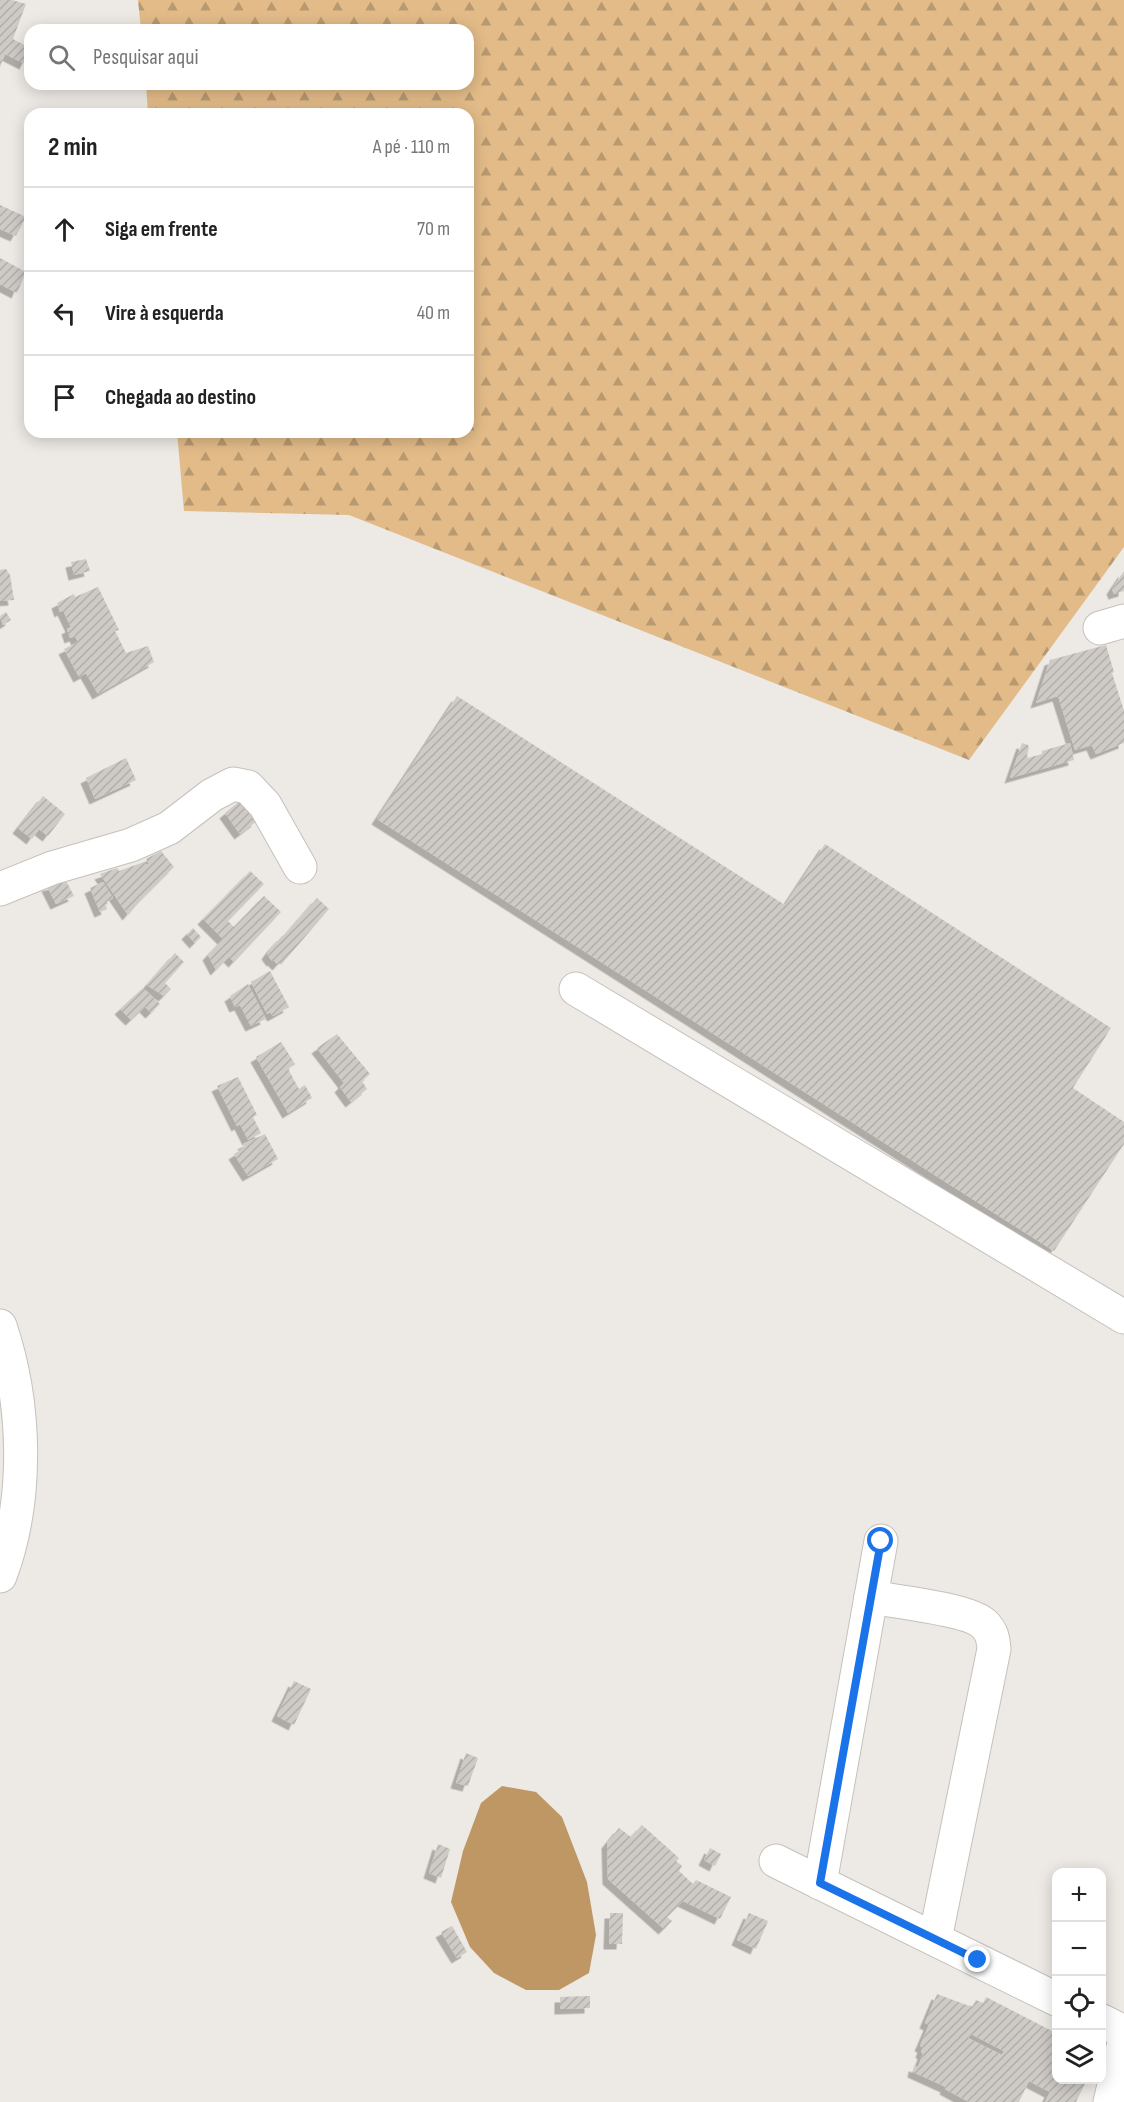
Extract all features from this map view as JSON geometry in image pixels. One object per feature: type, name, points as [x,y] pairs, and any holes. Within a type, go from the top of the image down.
[{"type":"street","points":[[0,889],[52,868],[131,845],[169,828],[212,795],[233,784],[248,787],[265,804],[300,867]]},
{"type":"street","points":[[576,989],[1124,1317]]},
{"type":"street","points":[[0,1326],[10,1354],[16,1385],[20,1480],[15,1523],[8,1555],[0,1576]]},
{"type":"street","points":[[820,1883],[881,1541]]},
{"type":"street","points":[[872,1597],[968,1615],[983,1622],[993,1634],[994,1649],[935,1939]]},
{"type":"street","points":[[776,1861],[1052,1997]]},
{"type":"street","points":[[1106,2023],[1124,2032]]},
{"type":"street","points":[[1110,2102],[1124,2043]]},
{"type":"green space","points":[[138,0],[1124,0],[1124,547],[969,760],[349,515],[184,511],[178,438],[474,438],[474,108],[148,108],[146,90],[474,90],[474,24],[140,24]]},
{"type":"shaded area","points":[[502,1786],[536,1792],[562,1817],[587,1882],[596,1935],[589,1973],[559,1990],[526,1990],[494,1973],[470,1947],[451,1902],[463,1851],[481,1803]]},
{"type":"building","points":[[0,0],[12,0],[26,4],[13,39],[24,45],[24,64],[5,54],[0,67]]},
{"type":"building","points":[[0,205],[24,216],[16,236],[0,229]]},
{"type":"building","points":[[0,258],[24,271],[17,293],[0,284]]},
{"type":"building","points":[[86,559],[90,571],[74,575],[71,562]]},
{"type":"building","points":[[6,569],[10,575],[14,600],[0,601],[0,570]]},
{"type":"building","points":[[1124,571],[1124,591],[1114,594],[1112,589]]},
{"type":"building","points":[[98,587],[119,630],[115,631],[126,653],[148,646],[154,662],[98,694],[86,673],[79,677],[64,649],[78,642],[75,636],[70,638],[67,629],[71,627],[63,610],[60,612],[57,603],[74,594],[75,597]]},
{"type":"building","points":[[6,612],[11,620],[3,625],[0,616]]},
{"type":"building","points":[[1106,645],[1124,711],[1124,743],[1096,754],[1092,745],[1075,750],[1058,696],[1036,703],[1050,660]]},
{"type":"building","points":[[457,696],[785,905],[825,844],[1111,1028],[1073,1088],[1124,1122],[1124,1144],[1054,1251],[377,819]]},
{"type":"building","points":[[1022,743],[1028,745],[1028,758],[1042,754],[1042,751],[1070,743],[1074,760],[1010,778]]},
{"type":"building","points":[[126,758],[136,780],[95,799],[86,778]]},
{"type":"building","points":[[43,796],[65,814],[48,836],[39,829],[32,839],[18,828]]},
{"type":"building","points":[[241,800],[257,821],[240,834],[225,813]]},
{"type":"building","points":[[161,851],[174,867],[128,915],[100,874],[117,868],[119,871],[144,862],[147,865],[149,864],[146,859]]},
{"type":"building","points":[[250,871],[264,884],[228,921],[234,927],[264,896],[281,912],[234,962],[229,957],[216,970],[208,955],[223,939],[203,919]]},
{"type":"building","points":[[66,881],[74,896],[56,904],[47,886]]},
{"type":"building","points":[[103,882],[113,898],[105,903],[107,909],[100,912],[90,888]]},
{"type":"building","points":[[317,898],[329,909],[286,959],[285,957],[278,965],[267,954]]},
{"type":"building","points":[[193,928],[201,937],[195,943],[187,934]]},
{"type":"building","points":[[175,953],[184,962],[165,983],[171,989],[164,996],[147,985]]},
{"type":"building","points":[[270,971],[289,1007],[273,1016],[270,1012],[267,1014],[251,982]]},
{"type":"building","points":[[248,984],[266,1019],[251,1026],[240,1005],[235,1007],[230,996]]},
{"type":"building","points":[[143,988],[160,1004],[151,1013],[145,1007],[131,1020],[120,1009]]},
{"type":"building","points":[[337,1034],[370,1074],[362,1081],[367,1089],[351,1102],[340,1087],[344,1083],[317,1048]]},
{"type":"building","points":[[281,1042],[295,1064],[288,1069],[299,1089],[305,1085],[312,1098],[288,1113],[256,1057]]},
{"type":"building","points":[[238,1077],[257,1115],[253,1117],[261,1133],[248,1140],[240,1124],[237,1126],[217,1086]]},
{"type":"building","points":[[265,1134],[278,1159],[248,1176],[234,1154],[245,1147],[243,1144]]},
{"type":"building","points":[[294,1681],[311,1689],[294,1725],[277,1716]]},
{"type":"building","points":[[466,1753],[478,1758],[468,1786],[456,1783]]},
{"type":"building","points":[[642,1825],[679,1858],[676,1861],[682,1866],[679,1871],[693,1884],[696,1880],[731,1897],[720,1919],[683,1901],[667,1917],[672,1921],[664,1929],[608,1879],[607,1843],[619,1828],[631,1837]]},
{"type":"building","points":[[438,1844],[450,1849],[441,1878],[429,1873]]},
{"type":"building","points":[[710,1848],[721,1854],[715,1866],[704,1860]]},
{"type":"building","points":[[610,1913],[623,1913],[622,1944],[609,1944]]},
{"type":"building","points":[[749,1913],[768,1921],[756,1949],[737,1940]]},
{"type":"building","points":[[452,1926],[467,1952],[457,1958],[441,1932]]},
{"type":"building","points":[[937,1994],[972,2007],[976,2000],[983,2003],[986,1997],[1052,2031],[1052,2084],[1085,2084],[1076,2102],[1045,2102],[1050,2092],[1029,2081],[1019,2102],[969,2102],[945,2089],[946,2087],[913,2072],[914,2066],[918,2067],[923,2054],[921,2052],[923,2047],[920,2046],[929,2025],[925,2023]],"holes":[[[971,2034],[1004,2051],[1002,2055],[968,2038]]]},
{"type":"building","points":[[590,1996],[590,2008],[560,2009],[560,1997]]},
{"type":"route","points":[[881,1541],[820,1883],[978,1960]]}]
